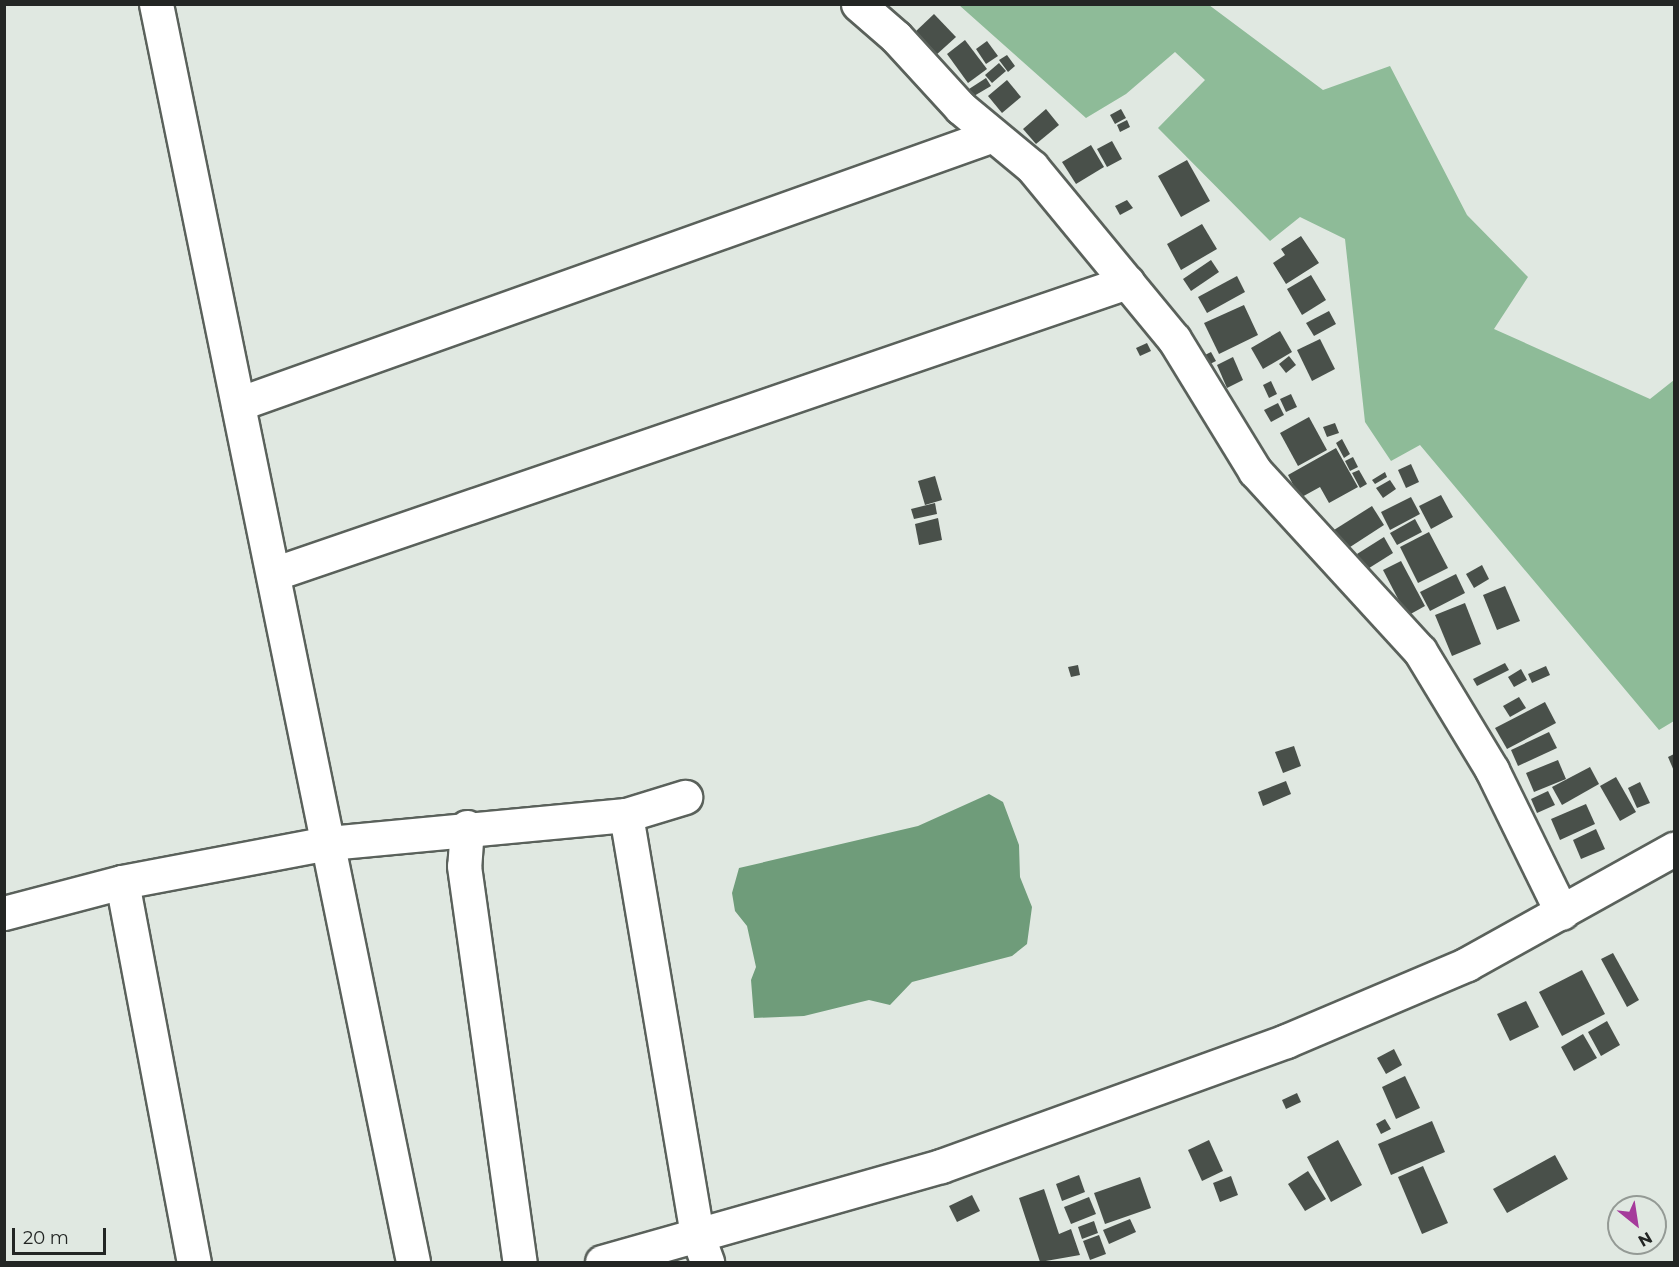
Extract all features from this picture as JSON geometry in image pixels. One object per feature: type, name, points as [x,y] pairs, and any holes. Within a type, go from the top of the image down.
[{"type":"street","points":[[156,4],[413,1263]]},
{"type":"street","points":[[858,4],[993,135],[1032,167],[1174,339],[1255,471],[1420,651],[1492,770],[1562,913]]},
{"type":"street","points":[[238,404],[993,135]]},
{"type":"street","points":[[273,574],[1127,282]]},
{"type":"street","points":[[4,914],[122,882],[329,843],[467,827],[626,815],[685,797]]},
{"type":"street","points":[[626,815],[702,1248]]},
{"type":"street","points":[[467,827],[464,866],[520,1263]]},
{"type":"street","points":[[602,1263],[702,1248],[941,1166],[1286,1041],[1467,964],[1674,849]]},
{"type":"street","points":[[122,882],[194,1263]]},
{"type":"shaded area","points":[[959,5],[1209,5],[1323,90],[1390,66],[1467,215],[1528,277],[1494,329],[1650,399],[1674,380],[1674,721],[1659,730],[1420,445],[1391,461],[1365,422],[1345,239],[1300,217],[1270,241],[1158,128],[1205,80],[1175,52],[1126,94],[1086,118]]},
{"type":"shaded area","points":[[989,794],[1003,802],[1019,845],[1020,877],[1032,907],[1027,944],[1012,956],[912,982],[890,1005],[869,1000],[804,1016],[754,1018],[751,980],[756,967],[747,926],[735,911],[732,893],[739,868],[918,826]]},
{"type":"building","points":[[934,14],[956,37],[935,56],[914,33]]},
{"type":"building","points":[[965,40],[987,69],[968,83],[947,54]]},
{"type":"building","points":[[987,41],[998,56],[986,64],[976,49]]},
{"type":"building","points":[[1007,55],[1015,66],[1008,72],[999,60]]},
{"type":"building","points":[[999,63],[1006,71],[992,83],[985,75]]},
{"type":"building","points":[[986,78],[991,86],[974,96],[969,89]]},
{"type":"building","points":[[1007,80],[1021,97],[1002,113],[988,96]]},
{"type":"building","points":[[1046,109],[1059,125],[1036,144],[1023,129]]},
{"type":"building","points":[[1121,109],[1126,118],[1115,124],[1110,115]]},
{"type":"building","points":[[1127,120],[1130,127],[1120,132],[1117,125]]},
{"type":"building","points":[[1112,141],[1122,159],[1107,167],[1097,149]]},
{"type":"building","points":[[1091,145],[1104,167],[1076,184],[1062,162]]},
{"type":"building","points":[[1187,160],[1210,201],[1181,217],[1158,176]]},
{"type":"building","points":[[1127,200],[1133,208],[1120,215],[1115,206]]},
{"type":"building","points":[[1202,224],[1217,249],[1181,270],[1167,244]]},
{"type":"building","points":[[1301,236],[1319,263],[1286,284],[1273,263],[1285,255],[1281,249]]},
{"type":"building","points":[[1211,260],[1219,272],[1191,291],[1183,279]]},
{"type":"building","points":[[1311,275],[1326,300],[1302,315],[1287,289]]},
{"type":"building","points":[[1237,276],[1245,292],[1207,313],[1198,297]]},
{"type":"building","points":[[1244,305],[1258,335],[1219,354],[1204,323]]},
{"type":"building","points":[[1329,311],[1336,324],[1314,336],[1306,323]]},
{"type":"building","points":[[1280,331],[1292,352],[1263,369],[1251,348]]},
{"type":"building","points":[[1320,339],[1335,369],[1312,381],[1297,350]]},
{"type":"building","points":[[1147,343],[1151,351],[1140,356],[1136,348]]},
{"type":"building","points":[[1211,352],[1216,361],[1204,367],[1199,358]]},
{"type":"building","points":[[1289,356],[1296,365],[1286,373],[1279,364]]},
{"type":"building","points":[[1233,357],[1243,380],[1227,388],[1217,365]]},
{"type":"building","points":[[1271,381],[1277,394],[1269,398],[1263,385]]},
{"type":"building","points":[[1291,394],[1297,407],[1286,412],[1280,399]]},
{"type":"building","points":[[1278,403],[1284,415],[1271,422],[1264,410]]},
{"type":"building","points":[[1309,417],[1327,450],[1298,466],[1280,433]]},
{"type":"building","points":[[1335,423],[1339,433],[1327,437],[1323,427]]},
{"type":"building","points":[[1342,439],[1350,454],[1344,458],[1336,443]]},
{"type":"building","points":[[1336,448],[1358,487],[1329,503],[1320,487],[1300,498],[1288,475]]},
{"type":"building","points":[[1353,457],[1358,467],[1350,471],[1345,461]]},
{"type":"building","points":[[1411,464],[1419,482],[1406,488],[1398,470]]},
{"type":"building","points":[[1359,470],[1367,484],[1360,488],[1352,473]]},
{"type":"building","points":[[1385,472],[1387,477],[1375,484],[1372,480]]},
{"type":"building","points":[[935,476],[942,500],[925,505],[918,481]]},
{"type":"building","points":[[1390,480],[1396,489],[1383,498],[1376,488]]},
{"type":"building","points":[[1441,495],[1453,517],[1431,529],[1419,506]]},
{"type":"building","points":[[1411,497],[1420,514],[1390,530],[1381,512]]},
{"type":"building","points":[[935,503],[937,514],[914,519],[911,509]]},
{"type":"building","points":[[1372,506],[1384,525],[1347,549],[1334,530]]},
{"type":"building","points":[[938,518],[942,540],[919,545],[915,524]]},
{"type":"building","points":[[1415,519],[1422,532],[1397,545],[1390,533]]},
{"type":"building","points":[[1429,532],[1448,568],[1418,583],[1400,547]]},
{"type":"building","points":[[1384,537],[1393,553],[1366,570],[1357,554]]},
{"type":"building","points":[[1401,561],[1425,606],[1407,616],[1383,570]]},
{"type":"building","points":[[1482,565],[1489,579],[1474,588],[1466,574]]},
{"type":"building","points":[[1456,574],[1465,593],[1430,611],[1420,592]]},
{"type":"building","points":[[1505,586],[1520,621],[1497,630],[1483,595]]},
{"type":"building","points":[[1465,603],[1481,644],[1452,656],[1435,615]]},
{"type":"building","points":[[1505,663],[1509,670],[1477,686],[1473,679]]},
{"type":"building","points":[[1078,665],[1080,675],[1071,677],[1068,667]]},
{"type":"building","points":[[1546,666],[1550,675],[1532,683],[1528,674]]},
{"type":"building","points":[[1521,669],[1527,680],[1514,687],[1508,677]]},
{"type":"building","points":[[1519,697],[1526,708],[1510,717],[1503,706]]},
{"type":"building","points":[[1545,702],[1556,723],[1507,749],[1495,728]]},
{"type":"building","points":[[1549,732],[1557,748],[1518,766],[1511,750]]},
{"type":"building","points":[[1294,746],[1301,766],[1283,773],[1275,752]]},
{"type":"building","points":[[1674,754],[1674,771],[1668,757]]},
{"type":"building","points":[[1558,760],[1566,779],[1534,792],[1526,773]]},
{"type":"building","points":[[1590,767],[1599,784],[1562,805],[1552,787]]},
{"type":"building","points":[[1616,777],[1636,812],[1620,821],[1600,786]]},
{"type":"building","points":[[1286,781],[1291,794],[1263,806],[1258,792]]},
{"type":"building","points":[[1640,782],[1650,803],[1637,808],[1628,788]]},
{"type":"building","points":[[1548,791],[1555,805],[1537,813],[1531,799]]},
{"type":"building","points":[[1586,804],[1595,824],[1560,840],[1551,819]]},
{"type":"building","points":[[1596,829],[1605,849],[1581,859],[1573,840]]},
{"type":"building","points":[[1613,953],[1639,1000],[1627,1007],[1601,959]]},
{"type":"building","points":[[1582,970],[1605,1014],[1562,1036],[1539,992]]},
{"type":"building","points":[[1526,1001],[1539,1027],[1510,1041],[1497,1014]]},
{"type":"building","points":[[1607,1021],[1620,1045],[1601,1056],[1588,1032]]},
{"type":"building","points":[[1583,1034],[1597,1058],[1574,1071],[1561,1047]]},
{"type":"building","points":[[1394,1049],[1402,1065],[1386,1074],[1377,1058]]},
{"type":"building","points":[[1405,1076],[1420,1108],[1396,1119],[1382,1087]]},
{"type":"building","points":[[1297,1093],[1301,1102],[1286,1109],[1282,1100]]},
{"type":"building","points":[[1385,1119],[1391,1129],[1381,1134],[1376,1124]]},
{"type":"building","points":[[1432,1121],[1445,1152],[1391,1175],[1378,1144]]},
{"type":"building","points":[[1209,1140],[1223,1171],[1202,1181],[1188,1150]]},
{"type":"building","points":[[1338,1140],[1362,1185],[1331,1202],[1307,1157]]},
{"type":"building","points":[[1555,1155],[1568,1179],[1507,1213],[1493,1189]]},
{"type":"building","points":[[1423,1166],[1448,1223],[1422,1234],[1398,1177]]},
{"type":"building","points":[[1308,1171],[1326,1199],[1305,1211],[1288,1184]]},
{"type":"building","points":[[1079,1175],[1085,1192],[1062,1201],[1056,1184]]},
{"type":"building","points":[[1231,1176],[1238,1195],[1220,1202],[1213,1183]]},
{"type":"building","points":[[1140,1177],[1151,1208],[1105,1224],[1094,1193]]},
{"type":"building","points":[[1044,1189],[1059,1234],[1071,1229],[1080,1255],[1040,1262],[1019,1198]]},
{"type":"building","points":[[972,1195],[980,1211],[957,1222],[949,1206]]},
{"type":"building","points":[[1089,1197],[1096,1214],[1071,1224],[1064,1207]]},
{"type":"building","points":[[1130,1219],[1136,1232],[1109,1244],[1103,1230]]},
{"type":"building","points":[[1094,1221],[1098,1233],[1082,1239],[1078,1227]]},
{"type":"building","points":[[1099,1235],[1106,1254],[1090,1260],[1083,1241]]}]
